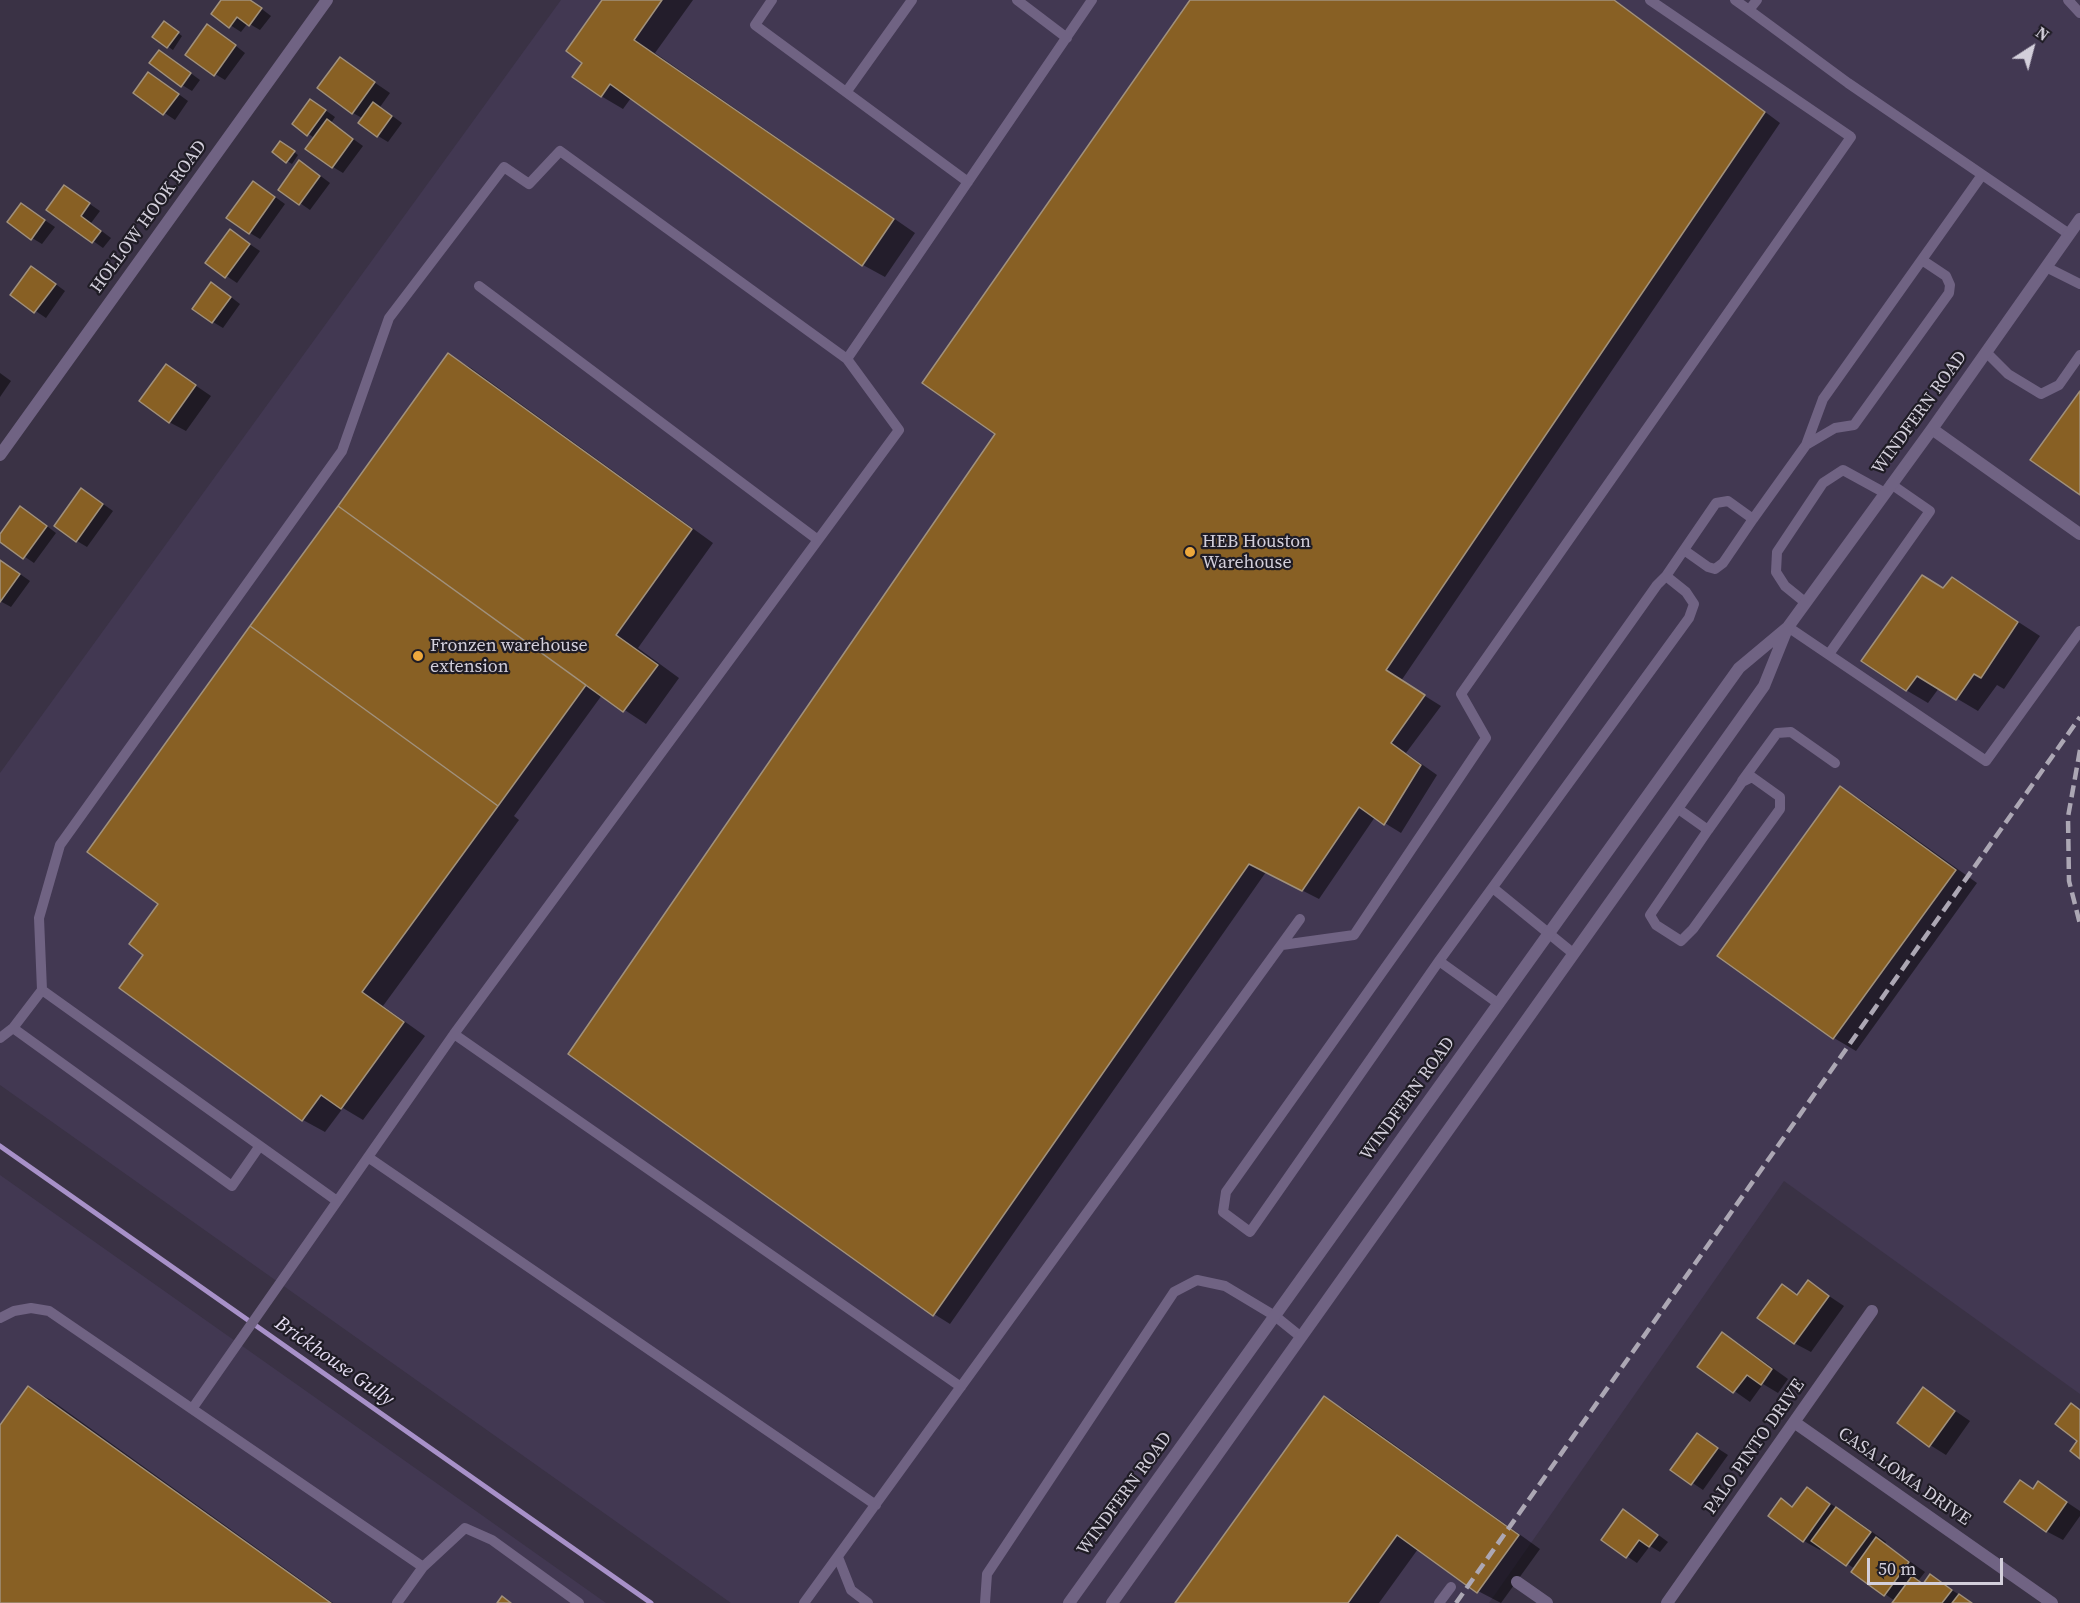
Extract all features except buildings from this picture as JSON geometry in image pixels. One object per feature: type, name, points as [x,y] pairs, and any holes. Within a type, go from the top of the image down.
[{"type":"street","name":"HOLLOW HOOK ROAD","points":[[0,455],[327,0]]},
{"type":"street","name":"WINDFERN ROAD","points":[[1069,1603],[1739,668],[1788,627],[1932,429],[2080,219]]},
{"type":"street","points":[[1932,429],[2080,534]]},
{"type":"street","name":"WINDFERN ROAD","points":[[1112,1603],[1764,686],[1788,627]]},
{"type":"street","name":"PALO PINTO DRIVE","points":[[1667,1603],[1872,1311]]},
{"type":"street","name":"CASA LOMA DRIVE","points":[[1794,1422],[2052,1603]]},
{"type":"street","points":[[1517,1582],[1547,1603]]},
{"type":"lane","points":[[772,0],[755,25],[968,182]]},
{"type":"lane","points":[[847,91],[912,0]]},
{"type":"lane","points":[[1017,0],[1067,38]]},
{"type":"lane","points":[[848,359],[1092,0]]},
{"type":"lane","points":[[1282,945],[1354,935],[1486,738],[1461,694],[1851,137],[1650,0]]},
{"type":"lane","points":[[1735,0],[1848,83],[2069,234]]},
{"type":"lane","points":[[1749,10],[1757,0]]},
{"type":"lane","points":[[2068,0],[2080,13]]},
{"type":"lane","points":[[0,1038],[13,1028],[42,990],[39,918],[60,845],[342,451],[390,318],[504,167],[529,184],[560,151],[848,359],[899,430],[454,1034],[192,1409]]},
{"type":"lane","points":[[1684,550],[1708,567],[1715,569],[1723,563],[1806,445],[1824,399],[1982,175]]},
{"type":"lane","points":[[1806,445],[1835,428],[1854,425],[1949,293],[1950,285],[1946,276],[1922,260]]},
{"type":"lane","points":[[2046,267],[2080,284]]},
{"type":"lane","points":[[478,286],[818,540]]},
{"type":"lane","points":[[1986,352],[2008,374],[2041,394],[2059,384],[2080,355]]},
{"type":"lane","points":[[1806,603],[1785,586],[1776,572],[1777,552],[1822,483],[1843,470],[1888,489],[1930,512],[1828,654]]},
{"type":"lane","points":[[1666,576],[1686,592],[1694,604],[1689,618],[1438,961],[1250,1232],[1223,1212],[1226,1192],[1716,503],[1728,501],[1753,519]]},
{"type":"lane","points":[[1788,627],[1986,761],[2080,631]]},
{"type":"lane","points":[[1742,782],[1752,777],[1780,797],[1780,809],[1693,929],[1681,940],[1656,925],[1650,915],[1708,830],[1742,782],[1777,733],[1791,732],[1835,763]]},
{"type":"lane","points":[[1677,808],[1708,830]]},
{"type":"lane","points":[[1493,888],[1574,954]]},
{"type":"lane","points":[[804,1603],[1300,920]]},
{"type":"lane","points":[[1438,961],[1499,1004]]},
{"type":"lane","points":[[42,990],[337,1202]]},
{"type":"lane","points":[[13,1028],[232,1186],[259,1147]]},
{"type":"lane","points":[[454,1034],[961,1387]]},
{"type":"lane","points":[[368,1157],[876,1505]]},
{"type":"lane","points":[[985,1603],[987,1574],[1174,1292],[1197,1280],[1225,1286],[1275,1316],[1301,1337]]},
{"type":"lane","points":[[0,1318],[14,1311],[31,1308],[49,1311],[423,1567]]},
{"type":"lane","points":[[398,1603],[423,1567],[465,1528],[492,1540],[579,1603]]},
{"type":"lane","points":[[838,1557],[851,1590],[868,1603]]},
{"type":"lane","points":[[1439,1603],[1451,1587]]},
{"type":"shaded area","points":[[561,0],[2080,0],[2080,1394],[1784,1181],[1489,1603],[731,1603],[0,1085],[0,773]]},
{"type":"shaded area","points":[[0,1175],[476,1511],[606,1603],[0,1603]]},
{"type":"waterway","name":"Brickhouse Gully","points":[[0,1146],[651,1603]]},
{"type":"railway","points":[[1456,1603],[2080,717]]},
{"type":"railway","points":[[2080,750],[2068,817],[2069,881],[2080,924]]},
{"type":"place","name":"HEB Houston Warehouse","points":[[1190,552]]},
{"type":"place","name":"Fronzen warehouse extension","points":[[418,656]]}]
